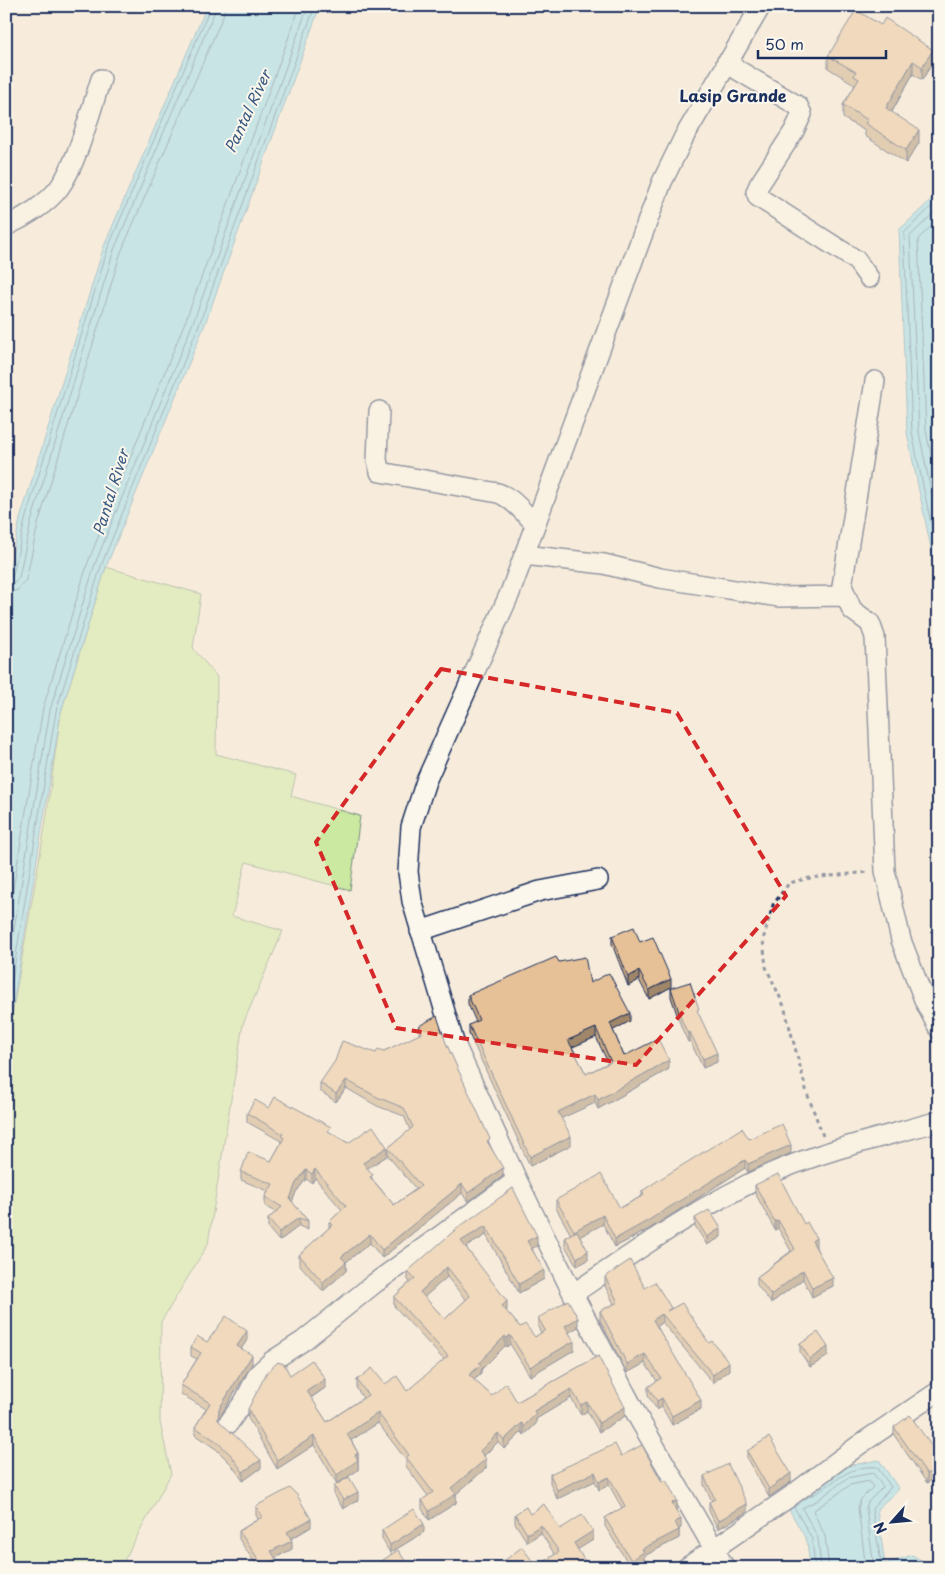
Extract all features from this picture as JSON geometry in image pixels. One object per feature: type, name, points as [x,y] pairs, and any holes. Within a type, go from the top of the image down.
[{"type":"street","points":[[725,1568],[639,1419],[573,1294],[517,1180],[454,1042],[412,901],[408,872],[408,842],[426,781],[510,593],[662,182],[684,137],[761,6]]},
{"type":"street","points":[[726,63],[798,106],[802,114],[794,131],[759,185],[756,192],[758,197],[856,260],[869,278]]},
{"type":"street","points":[[6,226],[39,206],[59,189],[69,170],[101,79]]},
{"type":"street","points":[[876,381],[842,586],[852,610],[870,623],[875,637],[885,871],[901,940],[925,1002],[939,1029]]},
{"type":"street","points":[[379,411],[377,460],[380,472],[498,493],[508,497],[519,510],[536,523]]},
{"type":"street","points":[[524,555],[604,564],[660,578],[779,597],[846,596]]},
{"type":"street","points":[[420,931],[540,891],[598,880]]},
{"type":"street","points":[[573,1294],[648,1243],[715,1202],[771,1174],[829,1154],[939,1121]]},
{"type":"street","points":[[228,1424],[245,1400],[258,1374],[272,1361],[303,1341],[376,1283],[517,1180]]},
{"type":"street","points":[[686,1568],[939,1391]]},
{"type":"path","points":[[829,1154],[808,1092],[784,1006],[766,967],[763,940],[773,904],[789,883],[810,878],[885,871]]},
{"type":"highlighted area","points":[[441,669],[677,713],[786,896],[636,1065],[396,1028],[316,842]]},
{"type":"green space","points":[[106,567],[201,594],[193,648],[217,677],[216,754],[296,775],[291,796],[360,816],[350,890],[246,862],[232,916],[283,931],[243,1024],[208,1244],[161,1322],[160,1422],[171,1474],[120,1568],[6,1568],[6,1049],[45,826],[61,712]]},
{"type":"water","name":"Pantal River","points":[[207,6],[320,6],[205,324],[106,567],[61,712],[6,1048],[6,585],[20,519],[104,246]]},
{"type":"water","points":[[939,185],[939,587],[907,433],[899,230],[930,201]]},
{"type":"water","points":[[879,1460],[899,1489],[877,1509],[885,1564],[912,1555],[936,1568],[810,1568],[807,1541],[787,1506],[842,1467]]},
{"type":"building","points":[[856,10],[881,25],[885,18],[933,50],[922,67],[913,61],[886,108],[919,130],[906,150],[865,123],[868,120],[843,105],[859,79],[854,76],[856,72],[828,56]]},
{"type":"building","points":[[634,927],[640,942],[653,937],[671,979],[649,990],[639,971],[628,977],[612,936]]},
{"type":"building","points":[[556,957],[559,962],[585,957],[590,983],[609,973],[630,1013],[610,1023],[624,1056],[658,1039],[669,1060],[598,1100],[595,1094],[558,1112],[571,1136],[530,1157],[469,1025],[479,1020],[468,995]],"holes":[[[596,1028],[611,1062],[586,1074],[568,1040]]]},
{"type":"building","points":[[690,982],[699,1009],[697,1010],[717,1053],[703,1059],[690,1032],[688,1034],[682,1021],[671,988]]},
{"type":"building","points":[[437,1016],[446,1043],[490,1139],[487,1141],[503,1168],[468,1193],[462,1184],[382,1250],[370,1234],[341,1257],[346,1262],[323,1282],[299,1255],[332,1225],[329,1222],[346,1206],[315,1169],[312,1174],[306,1170],[296,1183],[290,1199],[308,1221],[299,1218],[279,1232],[268,1219],[282,1207],[265,1197],[273,1184],[241,1172],[248,1152],[271,1161],[284,1138],[281,1136],[283,1134],[247,1113],[255,1100],[269,1108],[275,1097],[331,1127],[328,1131],[348,1143],[373,1126],[387,1147],[363,1163],[373,1175],[370,1177],[394,1205],[421,1186],[388,1148],[413,1127],[404,1108],[377,1097],[346,1080],[336,1094],[320,1083],[335,1061],[342,1041],[376,1053],[378,1049],[384,1051],[422,1033],[419,1026]]},
{"type":"building","points":[[782,1124],[791,1145],[748,1164],[745,1160],[615,1239],[603,1215],[574,1231],[556,1200],[601,1174],[620,1208],[644,1195],[642,1191],[657,1181],[742,1128],[749,1139]]},
{"type":"building","points":[[778,1174],[804,1224],[807,1222],[816,1238],[812,1241],[833,1278],[812,1288],[803,1270],[771,1295],[757,1277],[795,1249],[778,1220],[775,1222],[755,1185]]},
{"type":"building","points":[[513,1188],[537,1236],[527,1241],[544,1270],[519,1284],[486,1226],[461,1241],[507,1301],[502,1306],[520,1327],[525,1324],[535,1337],[545,1330],[538,1318],[568,1300],[578,1318],[565,1326],[574,1341],[530,1367],[510,1335],[507,1338],[505,1336],[479,1363],[481,1365],[469,1375],[492,1396],[506,1383],[517,1402],[598,1356],[625,1407],[599,1423],[587,1402],[581,1405],[571,1389],[534,1411],[536,1414],[524,1426],[522,1423],[504,1440],[498,1433],[480,1451],[486,1459],[451,1488],[456,1494],[429,1511],[422,1500],[433,1492],[406,1457],[409,1455],[378,1413],[347,1434],[358,1453],[355,1455],[358,1460],[337,1475],[314,1436],[277,1460],[248,1409],[267,1372],[278,1362],[284,1364],[290,1375],[312,1360],[325,1379],[307,1391],[327,1422],[368,1395],[357,1380],[372,1368],[385,1384],[397,1376],[407,1391],[448,1356],[394,1297],[415,1278],[408,1271],[455,1230]],"holes":[[[447,1267],[470,1296],[445,1319],[420,1292]]]},
{"type":"building","points":[[709,1210],[721,1228],[707,1237],[695,1218]]},
{"type":"building","points":[[577,1231],[588,1251],[577,1258],[565,1237]]},
{"type":"building","points":[[630,1260],[645,1288],[655,1282],[671,1308],[667,1311],[682,1303],[709,1343],[712,1341],[729,1362],[713,1375],[662,1314],[653,1320],[701,1400],[672,1416],[662,1398],[657,1401],[648,1387],[661,1378],[645,1354],[627,1364],[600,1311],[618,1302],[605,1277]]},
{"type":"building","points":[[226,1316],[247,1331],[237,1346],[252,1355],[219,1409],[218,1420],[261,1460],[243,1472],[231,1455],[216,1441],[195,1427],[210,1403],[181,1385],[201,1353],[191,1347],[197,1336],[207,1342]]},
{"type":"building","points":[[818,1332],[828,1347],[810,1359],[800,1344]]},
{"type":"building","points":[[910,1415],[939,1457],[939,1467],[927,1474],[894,1427]]},
{"type":"building","points":[[769,1437],[791,1473],[769,1489],[747,1451]]},
{"type":"building","points":[[615,1444],[621,1456],[642,1445],[662,1482],[666,1480],[677,1501],[672,1503],[681,1519],[675,1522],[679,1530],[642,1549],[644,1552],[631,1560],[605,1518],[625,1506],[609,1477],[599,1482],[595,1472],[557,1490],[550,1474]]},
{"type":"building","points":[[728,1464],[747,1504],[718,1521],[709,1502],[715,1499],[704,1476]]},
{"type":"building","points":[[349,1477],[358,1492],[343,1500],[334,1486]]},
{"type":"building","points":[[290,1488],[297,1495],[311,1519],[287,1532],[292,1541],[271,1551],[276,1559],[263,1566],[239,1531],[262,1517],[256,1506]]},
{"type":"building","points":[[544,1504],[560,1529],[582,1515],[593,1531],[574,1543],[589,1568],[495,1568],[522,1547],[536,1566],[559,1552],[541,1525],[527,1534],[515,1514],[526,1507],[530,1514]]},
{"type":"building","points":[[414,1509],[424,1524],[390,1545],[382,1530]]},
{"type":"building","points":[[398,1550],[410,1568],[379,1568],[377,1564]]},
{"type":"district","name":"Lasip Grande","points":[[733,95]]}]
